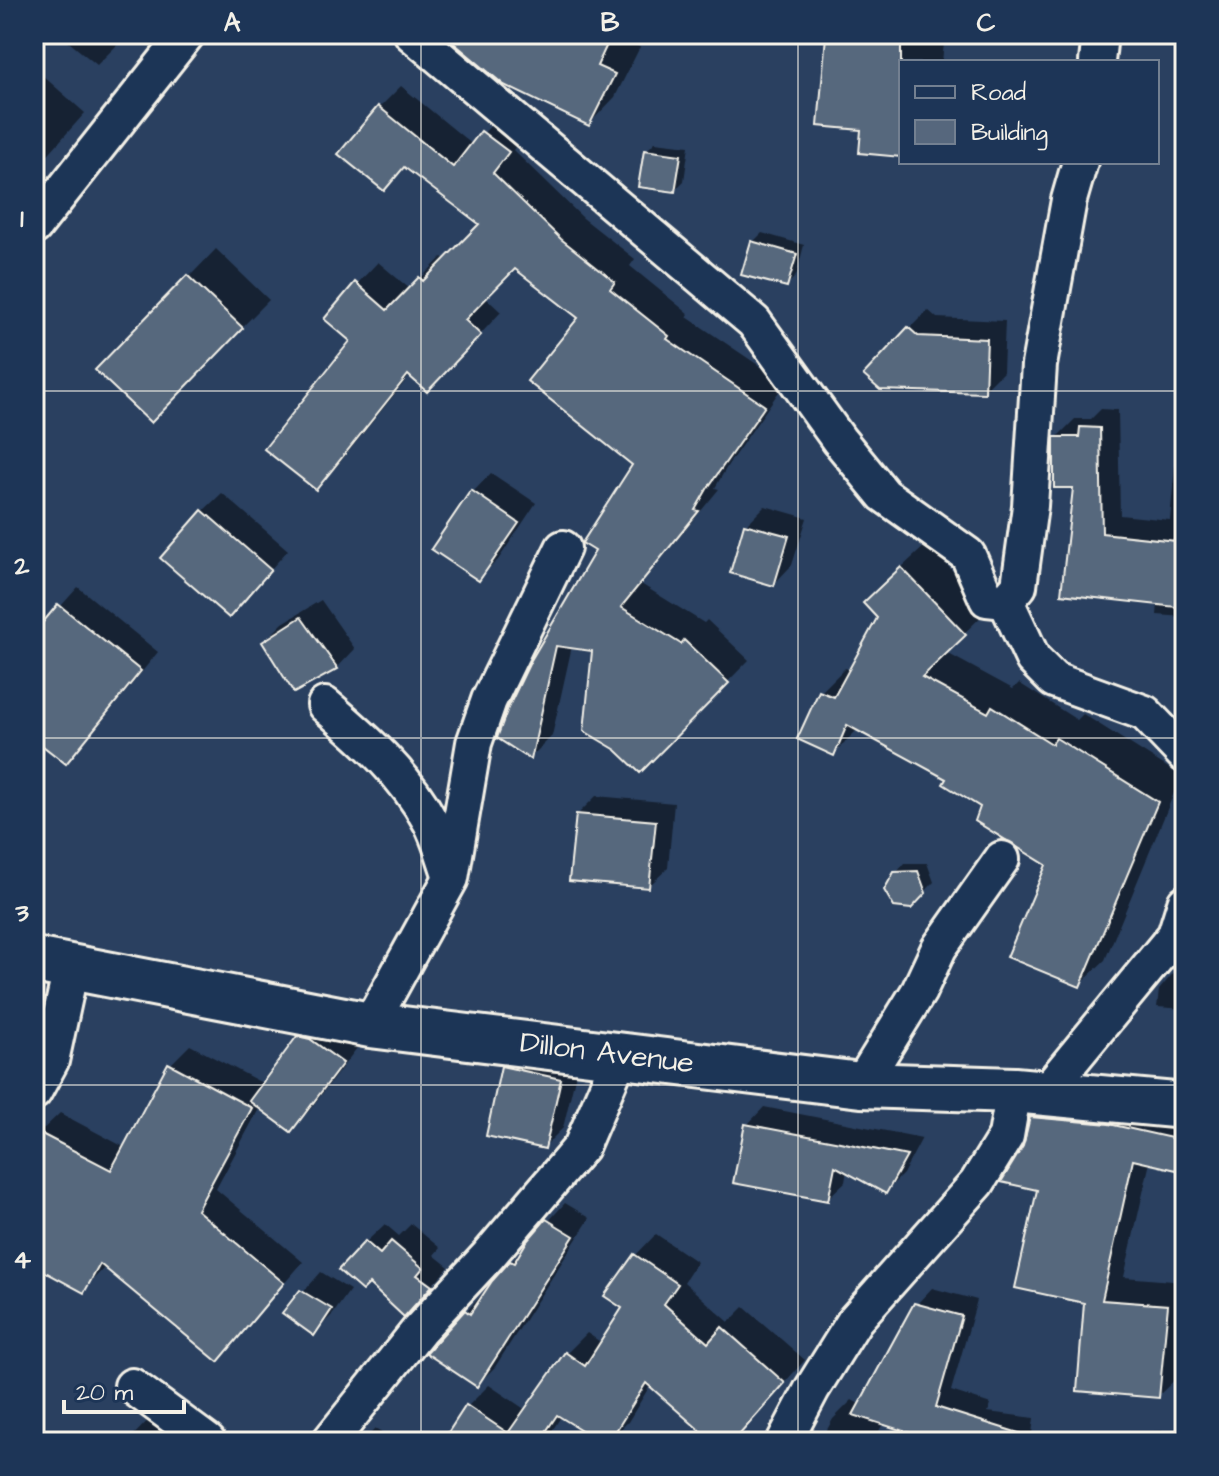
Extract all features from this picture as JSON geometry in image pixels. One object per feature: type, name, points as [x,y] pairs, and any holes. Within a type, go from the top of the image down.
[{"type":"street","points":[[34,227],[187,34]]},
{"type":"street","points":[[412,34],[754,322],[839,440],[884,495],[968,555],[987,599],[1006,601]]},
{"type":"street","points":[[1097,60],[1100,34]]},
{"type":"street","points":[[1006,601],[1019,586],[1030,506],[1039,365],[1069,200],[1079,164]]},
{"type":"street","points":[[370,1025],[451,878],[474,743],[489,700],[563,548]]},
{"type":"street","points":[[1006,601],[1033,659],[1054,680],[1145,713],[1185,755]]},
{"type":"street","points":[[325,705],[369,742],[405,781],[431,823],[451,878]]},
{"type":"street","points":[[861,1085],[919,991],[939,948],[1002,859]]},
{"type":"street","points":[[784,1442],[812,1389],[855,1320],[977,1183],[1029,1092],[1175,935],[1185,903]]},
{"type":"street","points":[[34,1092],[51,1061],[53,964]]},
{"type":"street","name":"Dillon Avenue","points":[[53,964],[370,1025],[861,1085],[1029,1092],[1185,1106]]},
{"type":"street","points":[[329,1442],[419,1330],[488,1256],[581,1147],[621,1054]]},
{"type":"street","points":[[132,1386],[208,1442]]},
{"type":"building","points":[[443,34],[612,34],[597,66],[615,74],[589,126],[504,85]]},
{"type":"building","points":[[826,36],[901,42],[899,157],[859,153],[861,130],[818,126]]},
{"type":"building","points":[[378,106],[453,167],[481,131],[509,152],[493,173],[561,239],[615,282],[610,289],[669,336],[667,339],[765,406],[707,489],[695,510],[699,511],[621,607],[681,644],[684,640],[729,683],[640,773],[616,750],[584,731],[592,651],[556,646],[531,760],[497,738],[531,660],[595,551],[582,543],[632,465],[527,381],[578,318],[515,269],[465,320],[481,335],[427,392],[408,375],[316,490],[264,449],[350,341],[324,319],[355,282],[387,310],[419,277],[423,281],[479,224],[404,167],[384,191],[338,154]]},
{"type":"building","points":[[644,150],[681,155],[675,192],[638,187]]},
{"type":"building","points":[[751,241],[797,254],[787,287],[741,275]]},
{"type":"building","points":[[187,275],[243,328],[151,423],[95,370]]},
{"type":"building","points":[[908,327],[918,336],[987,339],[985,393],[880,390],[863,375]]},
{"type":"building","points":[[1080,427],[1100,428],[1102,533],[1185,542],[1185,608],[1061,594],[1073,488],[1054,488],[1054,437],[1079,437]]},
{"type":"building","points":[[471,490],[519,523],[479,581],[431,549]]},
{"type":"building","points":[[202,510],[271,570],[229,618],[160,558]]},
{"type":"building","points":[[744,524],[789,536],[774,586],[730,573]]},
{"type":"building","points":[[901,567],[966,635],[922,677],[988,713],[992,706],[1052,744],[1056,738],[1158,802],[1080,987],[1007,957],[1046,865],[975,821],[980,807],[943,784],[946,779],[847,725],[834,756],[797,739],[819,691],[834,697],[877,618],[863,603]]},
{"type":"building","points":[[58,604],[141,671],[66,764],[34,739],[34,633]]},
{"type":"building","points":[[301,617],[338,669],[294,693],[262,642]]},
{"type":"building","points":[[576,814],[656,821],[649,888],[569,881]]},
{"type":"building","points":[[918,871],[926,893],[911,909],[894,907],[884,890],[894,872]]},
{"type":"building","points":[[297,1036],[310,1039],[343,1063],[291,1132],[249,1101]]},
{"type":"building","points":[[168,1063],[252,1108],[197,1210],[284,1283],[218,1362],[100,1264],[84,1293],[34,1266],[34,1130],[111,1170]]},
{"type":"building","points":[[501,1066],[561,1079],[545,1149],[486,1136]]},
{"type":"building","points":[[1030,1117],[1109,1124],[1185,1141],[1185,1172],[1133,1160],[1102,1300],[1168,1305],[1159,1398],[1077,1391],[1084,1303],[1015,1288],[1037,1190],[1001,1182],[1023,1146]]},
{"type":"building","points":[[745,1124],[907,1156],[886,1194],[835,1166],[828,1201],[733,1183]]},
{"type":"building","points":[[546,1219],[574,1236],[477,1387],[426,1353],[465,1310],[470,1314],[492,1281],[510,1261],[514,1263],[527,1241]]},
{"type":"building","points":[[365,1241],[380,1254],[391,1241],[423,1268],[417,1275],[432,1286],[404,1317],[369,1284],[362,1291],[338,1270]]},
{"type":"building","points":[[634,1254],[678,1284],[664,1304],[708,1343],[722,1327],[785,1383],[733,1442],[713,1442],[646,1383],[609,1442],[601,1442],[557,1415],[539,1442],[442,1442],[466,1405],[508,1433],[565,1352],[585,1366],[622,1308],[604,1296]]},
{"type":"building","points":[[300,1290],[332,1309],[314,1336],[282,1313]]},
{"type":"building","points":[[914,1303],[962,1316],[936,1407],[1025,1435],[1024,1442],[938,1442],[853,1415]]}]
